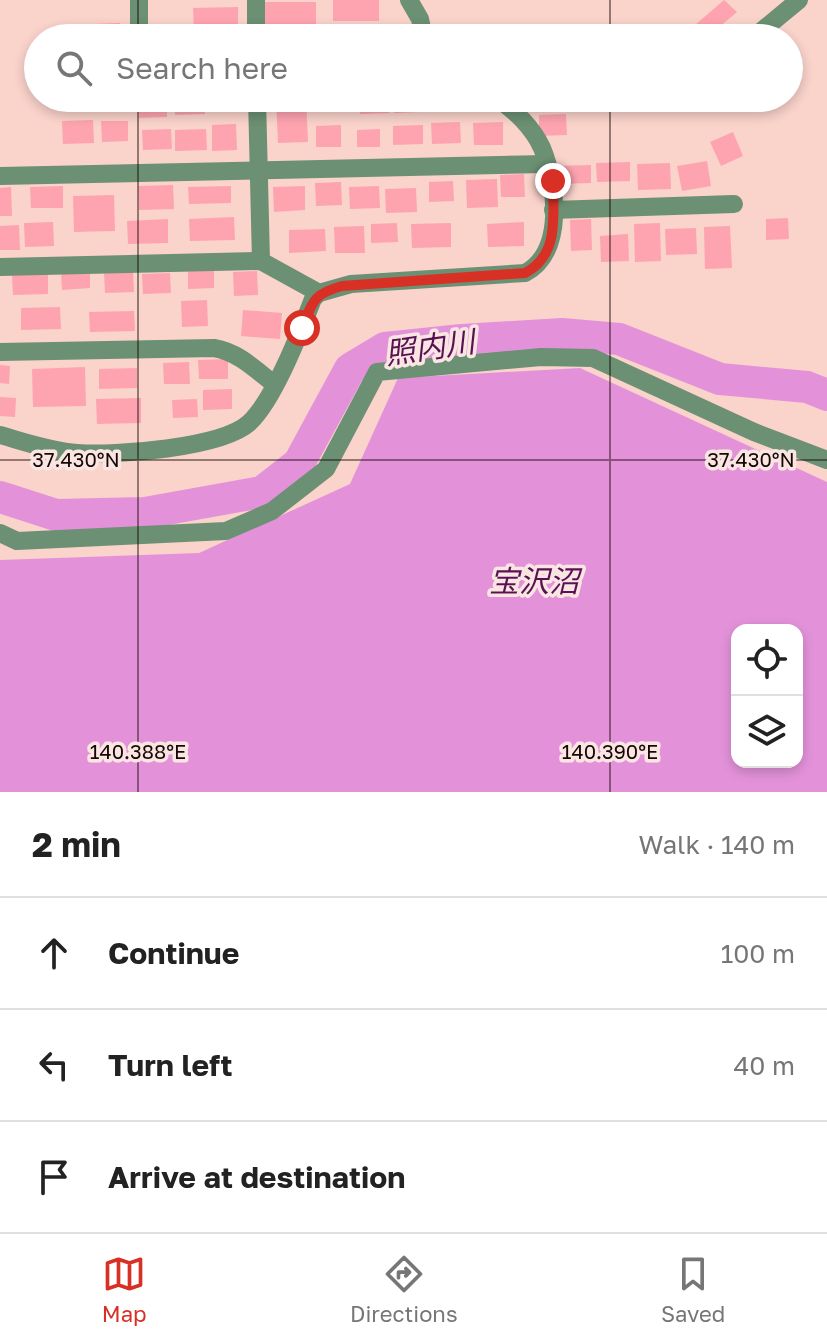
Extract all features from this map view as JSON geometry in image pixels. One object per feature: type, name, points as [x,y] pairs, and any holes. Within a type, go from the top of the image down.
[{"type":"street","points":[[139,0],[139,24]]},
{"type":"street","points":[[256,0],[256,24]]},
{"type":"street","points":[[409,0],[421,24]]},
{"type":"street","points":[[770,24],[799,0]]},
{"type":"street","points":[[257,112],[261,261]]},
{"type":"street","points":[[0,435],[78,453],[116,453],[229,435],[242,429],[261,409],[313,299],[319,293],[351,284],[525,273],[537,266],[553,236],[553,181],[541,147],[523,120],[513,112]]},
{"type":"street","points":[[0,176],[547,164]]},
{"type":"street","points":[[553,210],[734,204]]},
{"type":"street","points":[[0,267],[261,261],[319,293]]},
{"type":"street","points":[[0,352],[214,348],[225,350],[249,363],[274,384]]},
{"type":"street","points":[[0,533],[17,541],[226,531],[272,511],[326,469],[377,372],[541,357],[593,358],[754,432],[827,460]]},
{"type":"water","name":"宝沢沼","points":[[580,368],[827,482],[827,792],[0,792],[0,560],[199,553],[350,484],[398,378]]},
{"type":"building","points":[[333,0],[379,0],[379,21],[333,21]]},
{"type":"building","points":[[724,0],[737,12],[723,24],[696,24]]},
{"type":"building","points":[[264,2],[316,2],[316,24],[264,24]]},
{"type":"building","points":[[238,7],[238,24],[194,24],[193,8]]},
{"type":"building","points":[[139,112],[167,112],[167,117],[139,118]]},
{"type":"building","points":[[175,112],[205,112],[205,114],[175,115]]},
{"type":"building","points":[[277,112],[307,112],[308,142],[278,143]]},
{"type":"building","points":[[360,112],[389,113],[360,114]]},
{"type":"building","points":[[566,114],[567,135],[539,136],[539,115]]},
{"type":"building","points":[[93,120],[94,143],[63,144],[62,121]]},
{"type":"building","points":[[101,121],[128,121],[128,141],[102,142]]},
{"type":"building","points":[[460,122],[461,143],[432,144],[431,123]]},
{"type":"building","points":[[503,122],[503,145],[474,145],[473,123]]},
{"type":"building","points":[[236,124],[237,150],[212,151],[212,125]]},
{"type":"building","points":[[341,125],[341,147],[316,147],[316,126]]},
{"type":"building","points":[[423,125],[423,144],[393,145],[393,126]]},
{"type":"building","points":[[171,129],[172,149],[143,150],[142,130]]},
{"type":"building","points":[[206,129],[207,150],[175,151],[175,130]]},
{"type":"building","points":[[380,129],[380,147],[357,147],[357,130]]},
{"type":"building","points":[[733,132],[743,156],[721,166],[710,142]]},
{"type":"building","points":[[707,161],[711,186],[682,191],[677,166]]},
{"type":"building","points":[[630,162],[630,181],[597,182],[596,163]]},
{"type":"building","points":[[670,163],[671,189],[638,190],[637,164]]},
{"type":"building","points":[[591,165],[591,183],[556,184],[555,166]]},
{"type":"building","points":[[524,174],[525,197],[501,197],[500,175]]},
{"type":"building","points":[[497,179],[498,207],[467,208],[466,180]]},
{"type":"building","points":[[453,181],[454,201],[429,202],[429,182]]},
{"type":"building","points":[[341,182],[342,205],[316,206],[315,183]]},
{"type":"building","points":[[173,185],[174,209],[139,210],[138,186]]},
{"type":"building","points":[[63,186],[63,208],[31,208],[30,187]]},
{"type":"building","points":[[231,186],[231,203],[189,204],[188,187]]},
{"type":"building","points":[[305,186],[305,210],[274,212],[273,187]]},
{"type":"building","points":[[379,186],[380,208],[350,209],[349,187]]},
{"type":"building","points":[[11,187],[12,216],[0,216],[0,188]]},
{"type":"building","points":[[416,188],[417,212],[386,213],[385,189]]},
{"type":"building","points":[[114,195],[115,231],[74,232],[73,196]]},
{"type":"building","points":[[234,217],[235,240],[190,241],[189,219]]},
{"type":"building","points":[[788,218],[789,239],[766,240],[766,219]]},
{"type":"building","points":[[168,219],[168,243],[128,244],[127,221]]},
{"type":"building","points":[[591,219],[592,250],[571,251],[570,220]]},
{"type":"building","points":[[53,222],[54,246],[25,247],[24,223]]},
{"type":"building","points":[[524,222],[524,246],[488,247],[487,224]]},
{"type":"building","points":[[397,223],[398,242],[371,243],[371,224]]},
{"type":"building","points":[[451,223],[451,247],[412,248],[411,224]]},
{"type":"building","points":[[660,223],[661,261],[635,262],[634,224]]},
{"type":"building","points":[[19,225],[20,250],[0,250],[0,226]]},
{"type":"building","points":[[364,226],[365,253],[335,253],[334,227]]},
{"type":"building","points":[[730,226],[732,268],[705,269],[704,227]]},
{"type":"building","points":[[696,228],[697,254],[666,255],[665,229]]},
{"type":"building","points":[[325,229],[326,251],[289,253],[289,230]]},
{"type":"building","points":[[628,234],[629,261],[601,262],[600,236]]},
{"type":"building","points":[[214,270],[214,288],[188,289],[188,271]]},
{"type":"building","points":[[257,271],[258,295],[234,296],[233,272]]},
{"type":"building","points":[[90,272],[90,288],[62,290],[61,273]]},
{"type":"building","points":[[133,272],[134,292],[105,293],[104,273]]},
{"type":"building","points":[[170,273],[171,293],[143,294],[142,274]]},
{"type":"building","points":[[48,274],[48,294],[13,295],[12,275]]},
{"type":"building","points":[[207,300],[208,326],[182,327],[181,301]]},
{"type":"building","points":[[60,307],[61,329],[21,330],[21,308]]},
{"type":"building","points":[[243,310],[282,313],[280,339],[241,336]]},
{"type":"building","points":[[134,311],[135,331],[90,332],[89,312]]},
{"type":"building","points":[[228,359],[228,379],[199,379],[198,360]]},
{"type":"building","points":[[189,362],[190,384],[164,384],[163,363]]},
{"type":"building","points":[[0,365],[10,366],[9,384],[0,383]]},
{"type":"building","points":[[85,367],[86,406],[33,407],[32,369]]},
{"type":"building","points":[[137,368],[137,388],[99,389],[99,369]]},
{"type":"building","points":[[232,389],[232,409],[203,410],[203,390]]},
{"type":"building","points":[[0,397],[16,398],[15,417],[0,416]]},
{"type":"building","points":[[141,398],[141,423],[97,424],[96,399]]},
{"type":"building","points":[[197,399],[198,417],[173,418],[172,400]]},
{"type":"waterway","name":"照内川","points":[[0,497],[56,515],[145,513],[262,492],[299,463],[350,369],[385,348],[562,334],[619,339],[720,379],[807,387],[827,395]]},
{"type":"route","points":[[302,328],[313,299],[319,293],[342,286],[525,273],[531,270],[544,257],[553,236],[553,181]]}]
